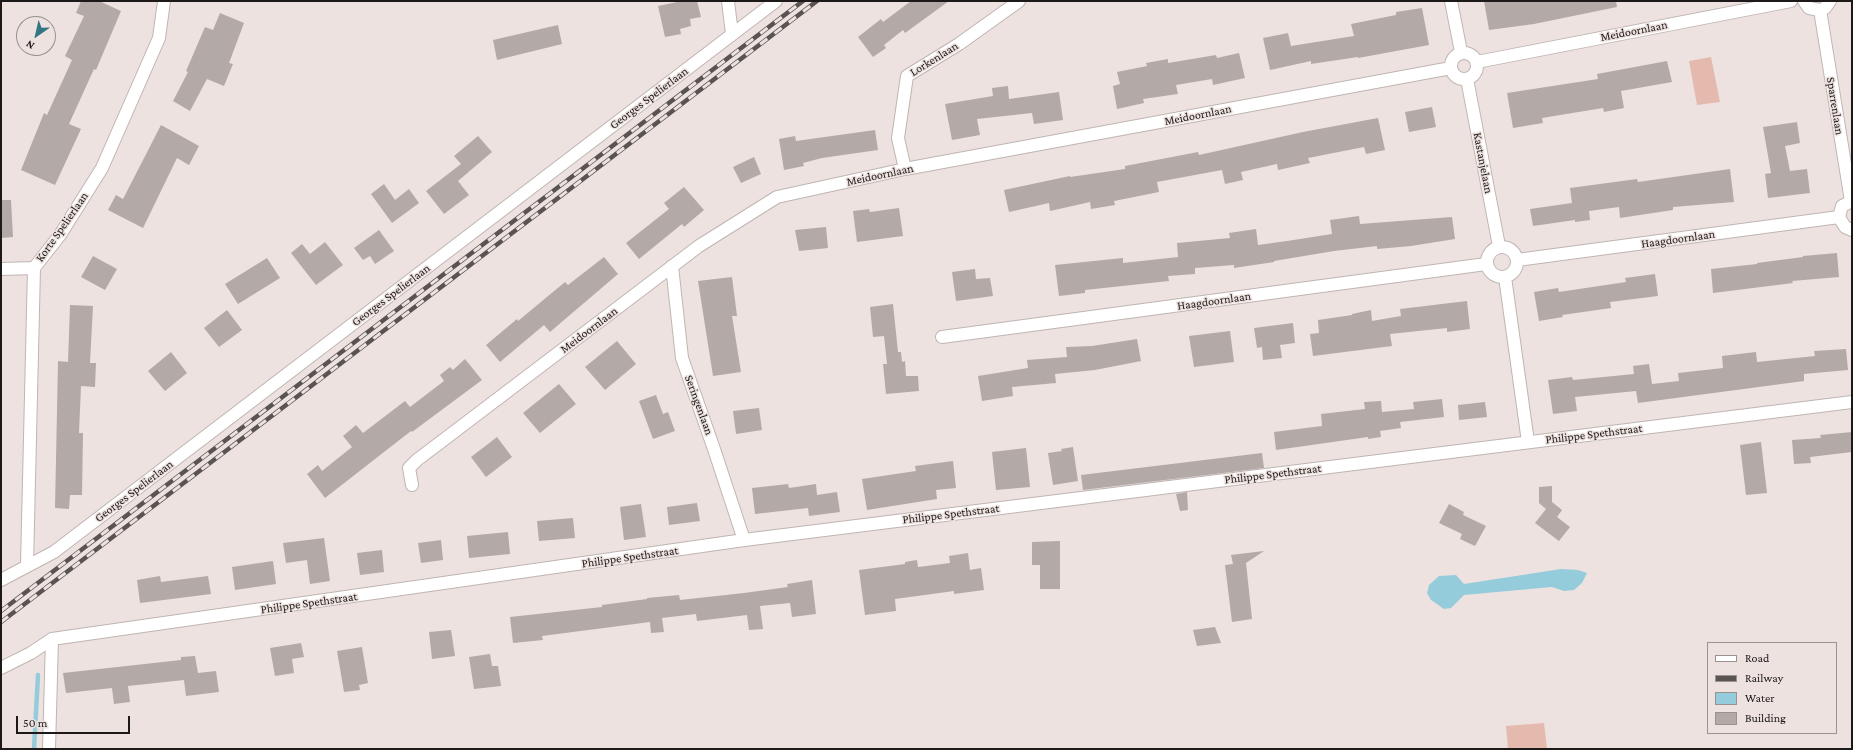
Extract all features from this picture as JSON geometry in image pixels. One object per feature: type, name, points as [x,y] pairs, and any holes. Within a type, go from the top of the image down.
[{"type":"street","name":"Korte Spelierlaan","points":[[27,565],[34,268],[60,235],[102,168],[159,38],[164,1]]},
{"type":"street","points":[[728,1],[732,34]]},
{"type":"street","name":"Georges Spelierlaan","points":[[1,580],[54,552],[776,1]]},
{"type":"street","name":"Lorkenlaan","points":[[905,170],[898,138],[907,76],[959,44],[1019,1]]},
{"type":"street","points":[[1451,1],[1461,52]]},
{"type":"street","name":"Meidoornlaan","points":[[1477,62],[1791,1]]},
{"type":"street","points":[[1804,1],[1809,8],[1820,10],[1825,8],[1830,1]]},
{"type":"street","name":"Sparrenlaan","points":[[1820,10],[1851,201]]},
{"type":"street","points":[[1461,52],[1472,55],[1477,62],[1476,73],[1467,79],[1457,77],[1451,68],[1453,57],[1461,52]]},
{"type":"street","name":"Meidoornlaan","points":[[412,485],[409,468],[417,460],[699,246],[777,197],[905,170],[1451,68]]},
{"type":"street","name":"Kastanjelaan","points":[[1467,79],[1499,246]]},
{"type":"street","points":[[1851,201],[1842,206],[1839,217],[1845,228],[1852,230]]},
{"type":"street","name":"Haagdoornlaan","points":[[1517,260],[1839,217]]},
{"type":"street","points":[[1499,246],[1510,249],[1517,260],[1514,270],[1505,277],[1492,273],[1486,264],[1489,253],[1499,246]]},
{"type":"street","name":"Haagdoornlaan","points":[[942,337],[1486,264]]},
{"type":"street","name":"Seringenlaan","points":[[672,266],[682,358],[744,540]]},
{"type":"street","points":[[1,268],[34,268]]},
{"type":"street","points":[[1505,277],[1528,442]]},
{"type":"street","name":"Philippe Spethstraat","points":[[52,640],[744,540],[1852,402]]},
{"type":"street","points":[[1,668],[31,653],[52,640]]},
{"type":"street","points":[[49,749],[52,640]]},
{"type":"shaded area","points":[[1711,57],[1720,102],[1697,105],[1689,61]]},
{"type":"shaded area","points":[[1544,723],[1547,749],[1508,749],[1506,726]]},
{"type":"water","points":[[1561,569],[1578,570],[1587,573],[1582,583],[1574,590],[1564,591],[1552,587],[1464,595],[1451,608],[1444,609],[1431,600],[1427,593],[1429,585],[1439,576],[1456,575],[1464,584]]},
{"type":"building","points":[[81,1],[99,1],[121,11],[96,70],[94,69],[69,124],[81,129],[55,185],[21,170],[44,113],[47,115],[72,60],[65,56],[84,16],[76,13]]},
{"type":"building","points":[[682,1],[697,1],[701,17],[690,19],[691,26],[680,29],[681,34],[665,37],[658,6]]},
{"type":"building","points":[[911,1],[949,1],[905,33],[903,30],[884,45],[886,48],[873,57],[858,37],[881,19],[883,22]]},
{"type":"building","points":[[1484,1],[1616,1],[1617,7],[1534,24],[1489,30]]},
{"type":"building","points":[[1422,8],[1429,45],[1358,58],[1311,64],[1311,61],[1270,70],[1263,38],[1288,33],[1291,46],[1354,36],[1351,24],[1396,15],[1396,12]]},
{"type":"building","points":[[220,13],[244,23],[229,63],[233,64],[224,86],[207,79],[190,111],[173,101],[188,72],[186,71],[205,27],[213,30]]},
{"type":"building","points":[[558,25],[562,44],[497,60],[493,40]]},
{"type":"building","points":[[1239,53],[1245,78],[1213,85],[1212,79],[1176,85],[1178,94],[1143,99],[1144,103],[1117,109],[1113,86],[1120,84],[1117,72],[1147,66],[1146,63],[1168,59],[1168,63],[1216,55],[1217,58]]},
{"type":"building","points":[[1667,61],[1672,82],[1621,91],[1624,108],[1604,112],[1603,108],[1542,118],[1543,123],[1513,128],[1507,93],[1598,79],[1597,74]]},
{"type":"building","points":[[1008,86],[1009,99],[1059,92],[1063,120],[1034,124],[1032,113],[977,119],[980,135],[952,140],[945,104],[993,96],[992,88]]},
{"type":"building","points":[[1432,107],[1436,127],[1409,132],[1405,112]]},
{"type":"building","points":[[1378,118],[1385,150],[1366,154],[1364,147],[1308,158],[1310,163],[1278,170],[1277,164],[1241,172],[1243,180],[1225,184],[1222,170],[1157,182],[1159,192],[1114,201],[1115,205],[1091,209],[1090,202],[1050,211],[1049,203],[1009,212],[1004,190],[1070,176],[1125,169],[1125,166],[1198,152],[1199,155],[1303,132]]},
{"type":"building","points":[[1797,122],[1800,143],[1785,146],[1790,171],[1807,169],[1810,193],[1768,198],[1765,174],[1771,173],[1763,127]]},
{"type":"building","points":[[161,125],[199,146],[189,165],[177,158],[143,228],[108,210],[116,195],[123,199]]},
{"type":"building","points":[[875,130],[878,150],[822,158],[803,163],[804,166],[784,170],[779,139],[795,136],[796,141]]},
{"type":"building","points":[[478,136],[492,152],[458,181],[469,195],[444,214],[426,191],[461,164],[454,156]]},
{"type":"building","points":[[754,157],[761,174],[741,183],[733,167]]},
{"type":"building","points":[[1730,169],[1734,202],[1673,207],[1673,210],[1620,218],[1619,207],[1589,211],[1590,220],[1575,222],[1575,220],[1533,226],[1530,209],[1572,203],[1570,188],[1637,179],[1638,182]]},
{"type":"building","points":[[384,184],[395,200],[409,189],[419,203],[392,223],[371,194]]},
{"type":"building","points":[[684,187],[704,210],[684,227],[682,224],[639,259],[626,243],[669,209],[664,203]]},
{"type":"building","points":[[1,200],[11,200],[13,237],[1,238]]},
{"type":"building","points":[[899,208],[903,236],[857,242],[853,211],[869,209],[870,212]]},
{"type":"building","points":[[1359,216],[1360,224],[1452,217],[1455,239],[1411,246],[1377,249],[1377,246],[1334,251],[1234,268],[1234,265],[1195,268],[1195,274],[1168,276],[1169,281],[1085,290],[1085,293],[1059,296],[1055,265],[1123,258],[1123,263],[1178,257],[1177,243],[1230,238],[1229,233],[1256,229],[1258,245],[1332,234],[1330,220]]},
{"type":"building","points":[[826,227],[828,248],[799,251],[795,230]]},
{"type":"building","points":[[379,230],[394,251],[375,264],[370,256],[363,260],[354,248]]},
{"type":"building","points":[[325,242],[343,265],[316,285],[291,253],[302,244],[310,254]]},
{"type":"building","points":[[1837,253],[1839,277],[1792,281],[1793,283],[1713,293],[1711,269],[1757,264],[1803,256]]},
{"type":"building","points":[[93,256],[117,269],[105,290],[81,277]]},
{"type":"building","points":[[604,257],[618,274],[550,332],[544,325],[500,362],[486,345],[565,282],[568,285]]},
{"type":"building","points":[[267,258],[280,278],[238,304],[225,284]]},
{"type":"building","points":[[975,269],[976,279],[990,278],[993,296],[956,301],[952,272]]},
{"type":"building","points":[[1655,274],[1658,296],[1610,302],[1611,308],[1562,315],[1563,317],[1539,321],[1534,292],[1558,288],[1559,292],[1626,282],[1625,278]]},
{"type":"building","points":[[732,277],[737,316],[732,316],[741,372],[713,376],[698,281]]},
{"type":"building","points":[[1467,301],[1470,329],[1447,332],[1447,328],[1390,334],[1392,346],[1313,356],[1310,334],[1319,333],[1318,320],[1352,315],[1371,310],[1372,321],[1401,316],[1400,309]]},
{"type":"building","points":[[893,304],[898,352],[901,352],[902,362],[905,361],[906,376],[918,376],[919,391],[886,394],[883,364],[887,364],[884,336],[873,337],[870,307]]},
{"type":"building","points":[[70,305],[93,306],[90,363],[96,363],[95,387],[81,386],[79,433],[83,433],[82,495],[70,495],[69,509],[55,508],[58,361],[68,362]]},
{"type":"building","points":[[227,310],[242,330],[219,347],[204,328]]},
{"type":"building","points":[[1293,323],[1295,343],[1280,345],[1282,358],[1263,360],[1262,347],[1257,348],[1254,328]]},
{"type":"building","points":[[1230,331],[1234,362],[1194,367],[1189,336]]},
{"type":"building","points":[[1137,339],[1141,361],[1095,370],[1055,374],[1056,383],[1012,387],[1013,396],[982,401],[978,376],[1028,368],[1027,360],[1067,357],[1066,347],[1092,346]]},
{"type":"building","points":[[617,341],[636,364],[605,390],[585,367]]},
{"type":"building","points":[[1846,349],[1848,370],[1804,374],[1804,381],[1638,403],[1636,391],[1575,397],[1577,411],[1553,414],[1548,380],[1572,377],[1573,380],[1634,374],[1633,366],[1649,364],[1652,384],[1679,381],[1678,373],[1723,368],[1722,356],[1756,352],[1757,362],[1815,356],[1814,351]]},
{"type":"building","points":[[171,352],[187,373],[165,391],[148,371]]},
{"type":"building","points":[[465,359],[482,380],[412,432],[411,431],[325,498],[307,474],[318,465],[322,471],[352,447],[343,436],[356,425],[363,433],[405,401],[410,407],[444,381],[440,375],[450,367],[453,370]]},
{"type":"building","points":[[559,384],[576,404],[540,433],[523,413]]},
{"type":"building","points":[[656,395],[663,414],[668,412],[675,431],[653,439],[639,401]]},
{"type":"building","points":[[1442,399],[1444,417],[1400,422],[1401,428],[1380,431],[1381,437],[1368,439],[1368,437],[1276,450],[1274,432],[1322,426],[1321,414],[1365,409],[1364,402],[1381,401],[1382,412],[1414,409],[1413,402]]},
{"type":"building","points":[[1485,402],[1487,417],[1459,420],[1458,405]]},
{"type":"building","points":[[759,408],[762,430],[736,434],[733,411]]},
{"type":"building","points":[[1852,432],[1852,452],[1810,457],[1811,463],[1794,464],[1792,440],[1821,438],[1820,435]]},
{"type":"building","points":[[497,437],[512,457],[486,477],[471,457]]},
{"type":"building","points":[[1761,442],[1767,493],[1746,495],[1740,445]]},
{"type":"building","points":[[1073,447],[1078,481],[1053,485],[1048,453],[1062,451],[1061,449]]},
{"type":"building","points":[[1026,448],[1030,487],[996,490],[992,452]]},
{"type":"building","points":[[1262,453],[1264,468],[1083,490],[1081,475]]},
{"type":"building","points":[[953,461],[956,488],[936,490],[937,499],[867,510],[862,479],[916,471],[915,466]]},
{"type":"building","points":[[788,484],[789,488],[816,484],[817,495],[837,492],[840,512],[809,516],[808,508],[755,514],[752,488]]},
{"type":"building","points":[[1552,486],[1552,502],[1562,510],[1557,517],[1570,527],[1559,541],[1535,523],[1546,509],[1539,503],[1539,487]]},
{"type":"building","points":[[1187,492],[1188,510],[1180,511],[1176,494]]},
{"type":"building","points":[[697,503],[700,521],[669,525],[667,507]]},
{"type":"building","points":[[641,504],[646,537],[624,540],[620,507]]},
{"type":"building","points":[[1449,504],[1464,512],[1463,515],[1486,526],[1475,546],[1460,539],[1462,534],[1439,523]]},
{"type":"building","points":[[573,518],[575,538],[539,541],[537,521]]},
{"type":"building","points":[[508,532],[510,554],[469,558],[467,536]]},
{"type":"building","points":[[324,538],[330,581],[310,584],[307,560],[286,563],[283,543]]},
{"type":"building","points":[[441,540],[443,560],[421,563],[418,543]]},
{"type":"building","points":[[1060,541],[1060,589],[1040,589],[1040,565],[1032,565],[1032,542]]},
{"type":"building","points":[[382,550],[384,572],[360,575],[357,553]]},
{"type":"building","points":[[1264,551],[1246,563],[1252,619],[1232,622],[1225,565],[1233,564],[1231,555]]},
{"type":"building","points":[[968,553],[970,570],[981,568],[984,590],[954,594],[954,591],[895,599],[896,611],[865,615],[859,570],[905,564],[905,562],[917,560],[918,567],[950,563],[949,556]]},
{"type":"building","points":[[273,561],[276,584],[235,590],[232,567]]},
{"type":"building","points":[[160,576],[161,582],[208,576],[211,594],[140,603],[137,580]]},
{"type":"building","points":[[812,580],[816,614],[792,617],[790,603],[760,606],[763,629],[749,630],[747,615],[697,621],[696,614],[662,618],[664,632],[651,633],[650,622],[542,636],[543,640],[513,643],[510,617],[602,607],[602,605],[647,598],[679,595],[680,600],[744,593],[788,587],[787,584]]},
{"type":"building","points":[[1215,627],[1221,643],[1197,646],[1193,630]]},
{"type":"building","points":[[451,630],[455,656],[432,659],[429,632]]},
{"type":"building","points":[[301,643],[304,657],[292,659],[294,673],[275,676],[270,648]]},
{"type":"building","points":[[362,647],[368,683],[359,685],[360,690],[344,692],[337,651]]},
{"type":"building","points":[[490,654],[492,666],[498,666],[501,686],[474,689],[469,657]]},
{"type":"building","points":[[195,656],[198,673],[216,671],[219,692],[186,696],[184,680],[128,686],[130,702],[114,704],[112,688],[66,693],[63,673],[181,660],[181,657]]},
{"type":"waterway","points":[[34,749],[38,675]]},
{"type":"railway","points":[[1,611],[803,1]]},
{"type":"railway","points":[[1,622],[817,1]]}]
